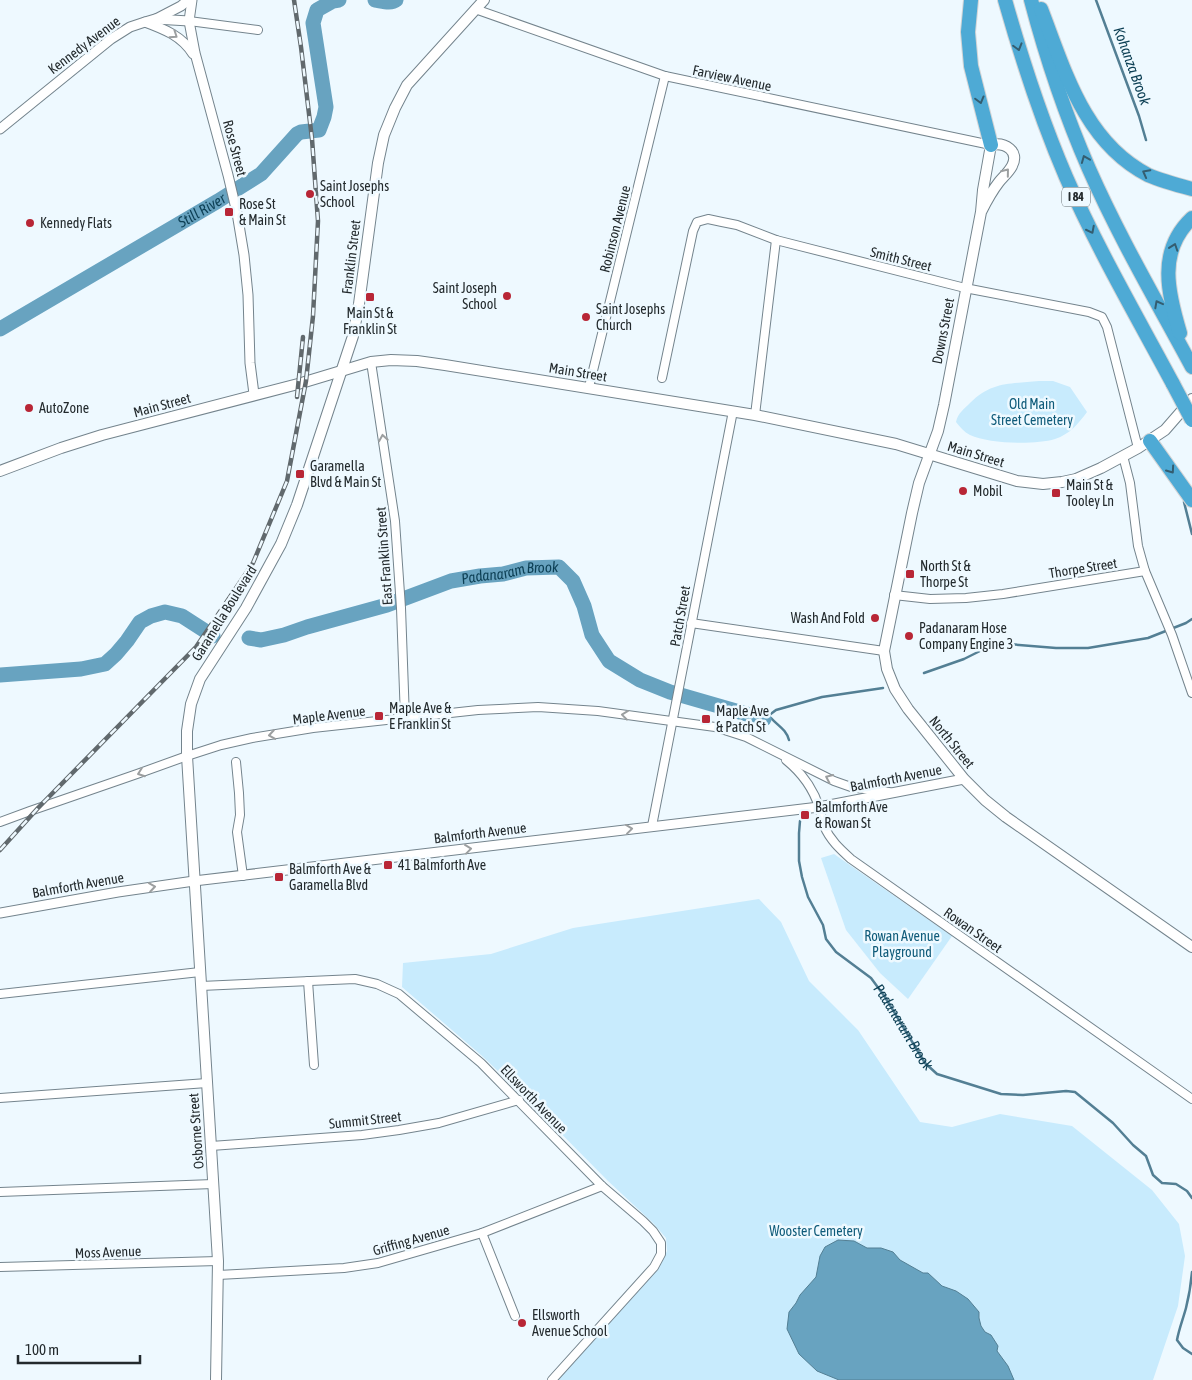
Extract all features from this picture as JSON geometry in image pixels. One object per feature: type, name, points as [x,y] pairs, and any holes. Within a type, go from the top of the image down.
[{"type":"highway","points":[[971,0],[968,32],[971,66],[991,145]]},
{"type":"highway","name":"I 84","points":[[1005,0],[1033,94],[1067,178],[1106,258],[1192,420]]},
{"type":"highway","name":"I 84","points":[[1031,0],[1056,86],[1088,168],[1123,239],[1191,365]]},
{"type":"highway","points":[[1038,0],[1072,90],[1088,120],[1098,133],[1121,157],[1135,167],[1164,181],[1192,189]]},
{"type":"highway","points":[[1191,365],[1173,309],[1168,277],[1169,263],[1178,235],[1192,218]]},
{"type":"highway","points":[[1144,444],[1192,500]]},
{"type":"main road","name":"Franklin Street","points":[[341,370],[352,336],[359,304],[378,163],[388,126],[407,85],[484,0]]},
{"type":"main road","name":"Downs Street","points":[[929,453],[938,431],[942,413],[991,145],[1004,144],[1013,154],[1014,161],[980,212]]},
{"type":"main road","name":"Main Street","points":[[0,471],[61,448],[102,436],[254,394],[298,384],[371,362],[391,360],[416,361],[732,410],[896,444],[1017,480],[1042,484],[1076,479],[1123,456],[1165,430],[1192,399]]},
{"type":"main road","name":"Garamella Boulevard","points":[[194,881],[187,756],[187,731],[191,704],[200,679],[246,608],[281,544],[297,505],[341,370]]},
{"type":"main road","name":"North Street","points":[[929,453],[912,514],[884,651],[887,669],[895,689],[964,779],[985,800],[1006,817],[1192,946]]},
{"type":"main road","name":"Osborne Street","points":[[194,881],[218,1261],[216,1380]]},
{"type":"street","points":[[155,20],[181,6],[188,0]]},
{"type":"street","name":"Rose Street","points":[[192,0],[189,21],[196,59],[228,176],[244,255],[248,295],[250,363],[254,394]]},
{"type":"street","name":"Farview Avenue","points":[[475,9],[665,76],[991,145]]},
{"type":"street","name":"Kennedy Avenue","points":[[0,130],[111,39],[130,27],[155,20],[189,21],[258,30]]},
{"type":"street","points":[[145,22],[166,29],[180,39],[190,49],[196,59]]},
{"type":"street","name":"Robinson Avenue","points":[[589,387],[665,76]]},
{"type":"street","name":"Smith Street","points":[[662,378],[693,231],[697,222],[708,219],[737,226],[776,240],[966,288],[1089,312],[1102,317],[1107,327],[1144,444]]},
{"type":"street","points":[[755,415],[776,240]]},
{"type":"street","name":"East Franklin Street","points":[[371,362],[395,521],[401,608],[405,719]]},
{"type":"street","name":"Patch Street","points":[[652,826],[732,410]]},
{"type":"street","points":[[1123,456],[1130,483],[1138,546],[1145,571],[1171,633],[1192,693]]},
{"type":"street","name":"Thorpe Street","points":[[894,596],[930,599],[966,598],[1003,594],[1145,571]]},
{"type":"street","points":[[691,624],[884,651]]},
{"type":"street","name":"Maple Avenue","points":[[0,822],[221,745],[313,728],[478,710],[538,707],[598,711],[673,721]]},
{"type":"street","name":"Rowan Street","points":[[673,721],[714,727],[746,737],[834,781],[851,787],[893,792]]},
{"type":"street","name":"Rowan Street","points":[[775,751],[800,771],[811,787],[824,827],[835,845],[851,859],[1192,1099]]},
{"type":"street","points":[[236,762],[240,815],[237,832],[243,876]]},
{"type":"street","name":"Balmforth Avenue","points":[[0,913],[118,892],[194,881],[819,807],[964,779]]},
{"type":"street","points":[[0,994],[200,972]]},
{"type":"street","name":"Ellsworth Avenue","points":[[201,986],[355,979],[377,984],[399,994],[482,1063],[602,1186],[654,1232],[661,1243],[661,1254],[654,1267],[552,1380]]},
{"type":"street","points":[[308,981],[314,1065]]},
{"type":"street","points":[[0,1098],[207,1083]]},
{"type":"street","name":"Summit Street","points":[[211,1146],[362,1135],[399,1130],[439,1123],[519,1100]]},
{"type":"street","points":[[0,1192],[213,1184]]},
{"type":"street","name":"Griffing Avenue","points":[[218,1275],[344,1268],[378,1263],[482,1233],[602,1186]]},
{"type":"street","points":[[482,1233],[515,1316]]},
{"type":"street","name":"Moss Avenue","points":[[0,1267],[218,1261]]},
{"type":"green space","name":"Old Main Street Cemetery","points":[[1053,381],[1070,387],[1087,412],[1073,428],[1060,437],[1046,441],[1024,443],[1000,442],[970,435],[956,422],[963,409],[978,396],[994,387],[1011,383]]},
{"type":"green space","name":"Rowan Avenue Playground","points":[[834,854],[952,936],[908,999],[880,973],[846,930],[821,858]]},
{"type":"green space","name":"Wooster Cemetery","points":[[759,899],[781,922],[809,981],[858,1030],[920,1122],[952,1127],[1000,1114],[1072,1126],[1152,1190],[1179,1224],[1185,1256],[1178,1306],[1153,1380],[558,1380],[658,1269],[667,1251],[666,1238],[519,1091],[481,1055],[402,987],[403,963],[491,954],[573,928]]},
{"type":"shaded area","points":[[838,1240],[854,1241],[867,1248],[881,1248],[893,1252],[900,1260],[923,1273],[928,1273],[942,1286],[956,1291],[968,1299],[979,1312],[981,1326],[985,1332],[991,1335],[998,1346],[997,1351],[1008,1366],[1014,1380],[839,1380],[817,1371],[799,1354],[787,1329],[789,1312],[800,1295],[816,1277],[820,1256],[825,1247]]},
{"type":"waterway","name":"Still River","points":[[0,329],[261,174],[297,134],[319,130],[326,107],[313,23],[317,10],[333,1],[339,0]]},
{"type":"waterway","name":"Still River","points":[[375,0],[389,2],[396,0]]},
{"type":"waterway","name":"Kohanza Brook","points":[[1096,0],[1146,140]]},
{"type":"waterway","name":"Kohanza Brook","points":[[1184,502],[1192,534]]},
{"type":"waterway","name":"Padanaram Brook","points":[[249,638],[261,640],[284,635],[387,605],[451,581],[503,574],[526,568],[559,567],[573,581],[584,606],[592,635],[609,661],[640,680],[670,692],[764,719]]},
{"type":"waterway","name":"Padanaram Brook","points":[[0,675],[81,669],[105,664],[127,641],[140,622],[165,612],[182,616],[213,636]]},
{"type":"waterway","name":"Kohanza Brook","points":[[924,673],[964,659],[996,643],[1056,648],[1088,648],[1148,638],[1192,619]]},
{"type":"waterway","name":"Kohanza Brook","points":[[764,719],[776,710],[822,697],[883,688]]},
{"type":"waterway","name":"Padanaram Brook","points":[[765,719],[771,718],[784,730],[789,740]]},
{"type":"waterway","name":"Padanaram Brook","points":[[800,821],[799,861],[802,877],[808,897],[823,925],[826,939],[836,952],[871,978],[885,997],[925,1063],[937,1074],[1001,1094],[1023,1095],[1066,1091],[1075,1092],[1113,1123],[1146,1156],[1153,1175],[1162,1183],[1176,1184],[1187,1191],[1192,1198]]},
{"type":"waterway","name":"Padanaram Brook","points":[[1192,1272],[1187,1304],[1177,1340],[1183,1348],[1192,1354]]},
{"type":"railway","points":[[0,850],[38,808],[196,647],[253,563],[287,481],[306,381],[313,316],[318,221],[312,139],[294,0]]},
{"type":"railway","points":[[297,397],[303,337]]},
{"type":"place","name":"Saint Josephs School","points":[[310,194]]},
{"type":"place","name":"Rose St & Main St","points":[[229,212]]},
{"type":"place","name":"Kennedy Flats","points":[[30,223]]},
{"type":"place","name":"Saint Joseph School","points":[[507,296]]},
{"type":"place","name":"Main St & Franklin St","points":[[370,297]]},
{"type":"place","name":"Saint Josephs Church","points":[[586,317]]},
{"type":"place","name":"AutoZone","points":[[29,408]]},
{"type":"place","name":"Garamella Blvd & Main St","points":[[300,474]]},
{"type":"place","name":"Mobil","points":[[963,491]]},
{"type":"place","name":"Main St & Tooley Ln","points":[[1056,493]]},
{"type":"place","name":"North St & Thorpe St","points":[[910,574]]},
{"type":"place","name":"Wash And Fold","points":[[875,618]]},
{"type":"place","name":"Padanaram Hose Company Engine 3","points":[[909,636]]},
{"type":"place","name":"Maple Ave & E Franklin St","points":[[379,716]]},
{"type":"place","name":"Maple Ave & Patch St","points":[[706,719]]},
{"type":"place","name":"Balmforth Ave & Rowan St","points":[[805,815]]},
{"type":"place","name":"41 Balmforth Ave","points":[[388,865]]},
{"type":"place","name":"Balmforth Ave & Garamella Blvd","points":[[279,877]]},
{"type":"place","name":"Ellsworth Avenue School","points":[[522,1323]]}]
